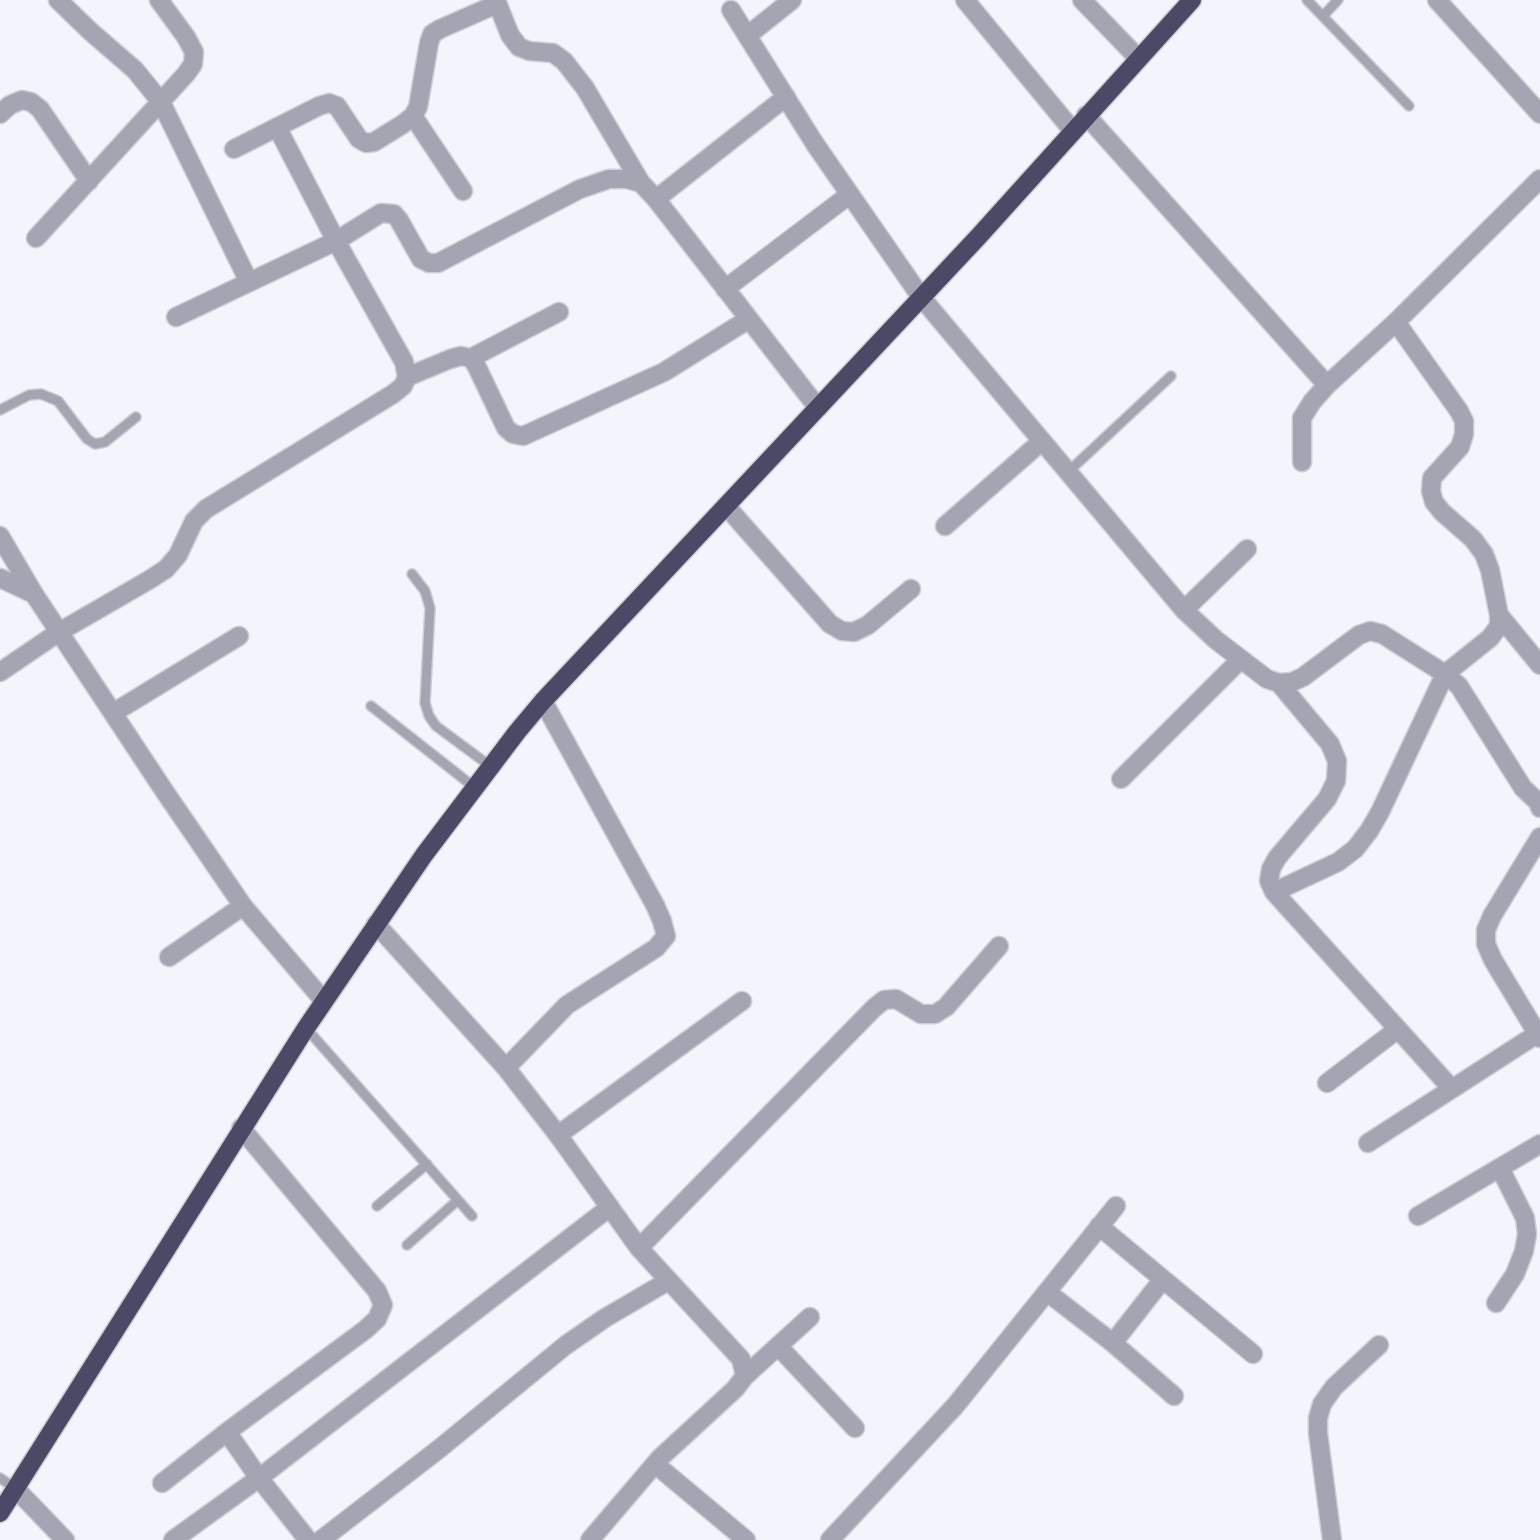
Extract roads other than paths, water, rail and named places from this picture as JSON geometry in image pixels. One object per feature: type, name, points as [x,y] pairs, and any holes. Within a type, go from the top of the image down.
[{"type":"highway","points":[[0,1513],[8,1483],[306,1028],[424,855],[490,766],[543,701],[921,297],[1192,0]]},
{"type":"street","points":[[58,0],[135,70],[161,102],[249,282]]},
{"type":"street","points":[[36,238],[193,64],[194,52],[159,0]]},
{"type":"street","points":[[747,36],[792,0]]},
{"type":"street","points":[[964,0],[1072,131]]},
{"type":"street","points":[[1082,0],[1138,58]]},
{"type":"street","points":[[1437,0],[1540,114]]},
{"type":"street","points":[[234,149],[329,103],[337,106],[359,139],[366,143],[374,142],[404,124],[418,107],[432,34],[496,2],[510,35],[519,47],[529,51],[553,53],[564,61],[585,88],[641,183],[656,199],[818,408]]},
{"type":"street","points":[[731,10],[849,195],[921,297],[1184,610],[1240,659],[1267,679],[1279,683],[1292,682],[1303,677],[1359,635],[1370,631],[1382,634],[1445,674],[1458,686],[1523,788],[1538,802],[1540,808]]},
{"type":"street","points":[[656,199],[786,97]]},
{"type":"street","points":[[0,114],[10,105],[22,100],[31,102],[40,109],[89,181]]},
{"type":"street","points":[[1086,115],[1327,385]]},
{"type":"street","points":[[412,116],[462,191]]},
{"type":"street","points":[[0,672],[59,632],[166,569],[178,555],[194,521],[206,509],[403,386],[407,377],[404,362],[336,241],[277,127]]},
{"type":"street","points":[[176,317],[336,241],[381,213],[394,214],[421,260],[438,263],[580,189],[609,179],[627,179],[641,183]]},
{"type":"street","points":[[1302,462],[1302,418],[1312,402],[1540,179]]},
{"type":"street","points":[[725,289],[849,195]]},
{"type":"street","points":[[407,377],[450,359],[462,356],[471,358],[559,312]]},
{"type":"street","points":[[471,358],[506,428],[513,434],[523,436],[664,372],[748,319]]},
{"type":"street","points":[[1274,892],[1338,862],[1355,849],[1380,812],[1445,674],[1490,638],[1499,626],[1490,570],[1484,554],[1473,539],[1442,512],[1434,502],[1431,491],[1432,478],[1460,447],[1464,434],[1464,421],[1460,411],[1396,322]]},
{"type":"street","points":[[945,526],[1042,441]]},
{"type":"street","points":[[726,506],[830,624],[842,631],[854,632],[868,626],[911,589]]},
{"type":"street","points":[[0,536],[34,594],[243,906],[324,1001]]},
{"type":"street","points":[[1184,610],[1247,549]]},
{"type":"street","points":[[0,578],[34,594]]},
{"type":"street","points":[[1499,615],[1540,665]]},
{"type":"street","points":[[113,713],[239,636]]},
{"type":"street","points":[[1121,779],[1240,659]]},
{"type":"street","points":[[1279,683],[1330,744],[1337,761],[1336,781],[1327,799],[1277,858],[1270,869],[1269,881],[1274,892],[1452,1089]]},
{"type":"street","points":[[506,1068],[567,1005],[656,948],[666,936],[655,905],[543,701]]},
{"type":"street","points":[[1368,1143],[1539,1036],[1493,960],[1486,944],[1486,930],[1492,916],[1539,842]]},
{"type":"street","points":[[169,957],[243,906]]},
{"type":"street","points":[[376,924],[506,1068],[558,1135],[639,1248],[741,1359],[745,1376]]},
{"type":"street","points":[[639,1248],[874,1008],[884,1000],[896,999],[921,1014],[935,1014],[946,1007],[999,946]]},
{"type":"street","points":[[558,1135],[742,1001]]},
{"type":"street","points":[[1326,1083],[1398,1029]]},
{"type":"street","points":[[162,1483],[365,1330],[377,1319],[383,1305],[377,1291],[241,1128]]},
{"type":"street","points":[[1418,1216],[1540,1144]]},
{"type":"street","points":[[1496,1303],[1515,1274],[1524,1251],[1527,1234],[1525,1218],[1500,1168]]},
{"type":"street","points":[[830,1540],[955,1406],[1116,1206]]},
{"type":"street","points":[[173,1540],[259,1478],[610,1207]]},
{"type":"street","points":[[1099,1227],[1253,1354]]},
{"type":"street","points":[[1113,1343],[1163,1279]]},
{"type":"street","points":[[321,1540],[566,1345],[605,1318],[668,1281]]},
{"type":"street","points":[[1047,1292],[1113,1343],[1174,1396]]},
{"type":"street","points":[[590,1540],[655,1464],[735,1389],[745,1376],[810,1317]]},
{"type":"street","points":[[1332,1540],[1318,1418],[1322,1404],[1334,1387],[1379,1345]]},
{"type":"street","points":[[778,1346],[855,1428]]},
{"type":"street","points":[[227,1432],[259,1478],[308,1540]]},
{"type":"street","points":[[655,1464],[746,1540]]},
{"type":"street","points":[[8,1483],[65,1540]]},
{"type":"lane","points":[[1308,0],[1409,106]]},
{"type":"lane","points":[[1323,16],[1338,0]]},
{"type":"lane","points":[[1068,472],[1171,376]]},
{"type":"lane","points":[[0,410],[29,395],[41,394],[58,401],[87,439],[95,444],[105,442],[136,417]]},
{"type":"lane","points":[[412,574],[425,591],[430,608],[424,703],[429,716],[436,726],[490,766]]},
{"type":"lane","points":[[371,706],[474,787]]},
{"type":"lane","points":[[306,1028],[472,1216]]},
{"type":"lane","points":[[377,1206],[427,1164]]},
{"type":"lane","points":[[407,1245],[458,1200]]}]
